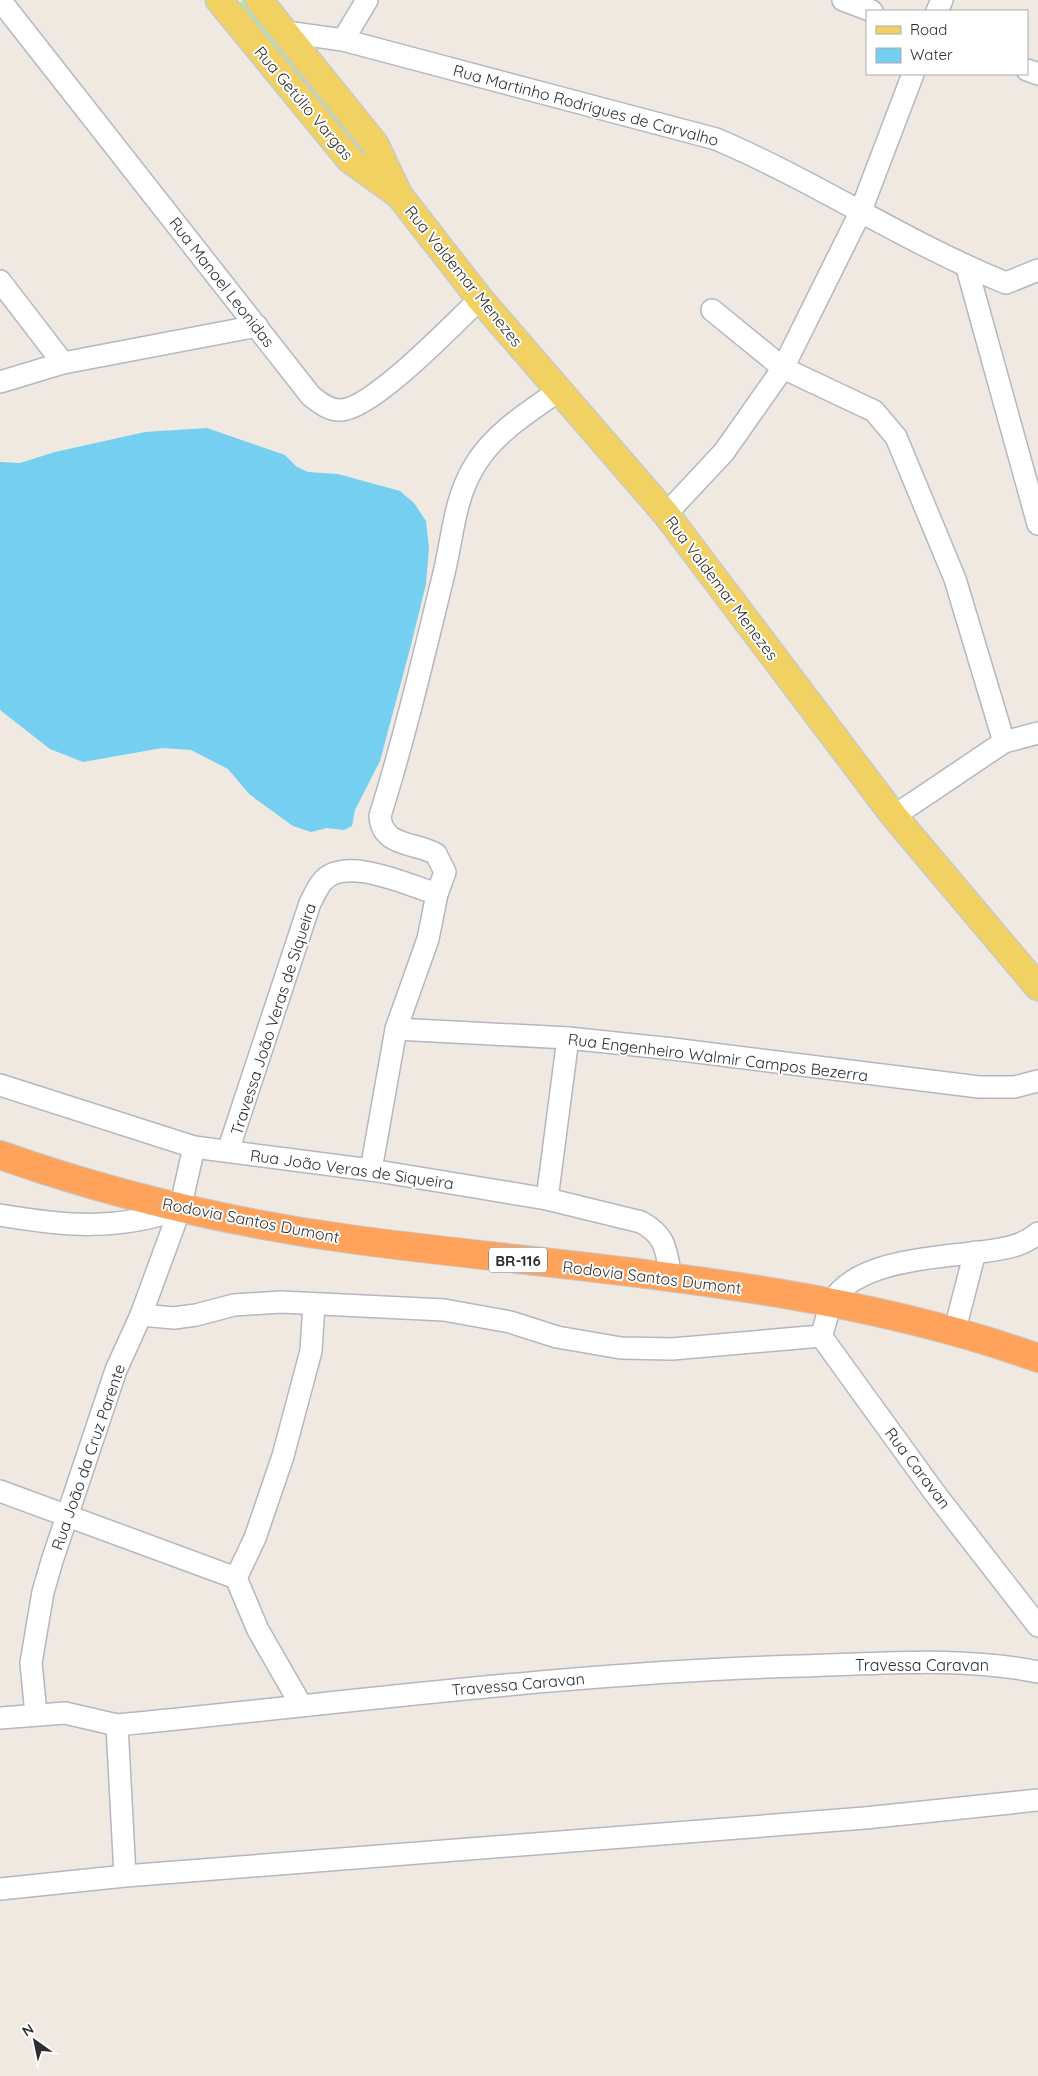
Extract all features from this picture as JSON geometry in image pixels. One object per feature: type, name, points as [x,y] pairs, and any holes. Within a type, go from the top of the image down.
[{"type":"highway","name":"Rodovia Santos Dumont","points":[[0,1156],[180,1209],[272,1227],[355,1240],[671,1278],[832,1302],[954,1333],[1038,1358]]},
{"type":"main road","name":"Rua Getúlio Vargas","points":[[219,0],[350,160],[399,194]]},
{"type":"main road","name":"Rua Getúlio Vargas","points":[[259,0],[375,144],[399,194]]},
{"type":"main road","name":"Rua Valdemar Menezes","points":[[399,194],[480,299],[666,514],[894,816],[1038,987]]},
{"type":"street","name":"Rua Manoel Leonidas","points":[[0,0],[311,396],[330,408],[341,410],[353,407],[388,384],[480,299]]},
{"type":"street","points":[[343,40],[367,0]]},
{"type":"street","points":[[843,0],[869,10]]},
{"type":"street","name":"Rua Martinho Rodrigues de Carvalho","points":[[286,32],[343,40],[716,139],[752,154],[860,213],[967,268],[1006,283],[1038,270]]},
{"type":"street","points":[[666,514],[724,452],[783,368],[860,213],[913,75]]},
{"type":"street","points":[[967,268],[1038,524]]},
{"type":"street","points":[[0,281],[63,363]]},
{"type":"street","points":[[712,310],[783,368],[874,411],[896,437],[954,579],[1004,742]]},
{"type":"street","points":[[0,382],[63,363],[257,326]]},
{"type":"street","points":[[372,1170],[396,1029],[428,939],[437,894],[445,872],[436,854],[392,840],[386,835],[380,816],[411,706],[447,562],[454,515],[465,482],[491,443],[507,428],[560,390]]},
{"type":"street","points":[[894,816],[1004,742],[1038,733]]},
{"type":"street","name":"Travessa João Veras de Siqueira","points":[[228,1152],[310,902],[322,882],[336,872],[353,871],[393,879],[437,894]]},
{"type":"street","name":"Rua Engenheiro Walmir Campos Bezerra","points":[[396,1029],[568,1038],[762,1059],[885,1077],[979,1087],[1014,1087],[1038,1081]]},
{"type":"street","points":[[547,1199],[568,1038]]},
{"type":"street","name":"Rua João Veras de Siqueira","points":[[0,1085],[194,1147],[372,1170],[547,1199],[642,1222],[653,1228],[665,1244],[671,1278]]},
{"type":"street","name":"Rua João da Cruz Parente","points":[[36,1714],[30,1663],[44,1592],[116,1370],[141,1315],[180,1209],[194,1147]]},
{"type":"street","points":[[0,1216],[57,1225],[109,1225],[159,1216],[180,1209]]},
{"type":"street","points":[[141,1315],[174,1318],[257,1302],[444,1310],[510,1322],[557,1337],[621,1348],[672,1349],[821,1336],[832,1302],[844,1289],[874,1270],[914,1260],[1018,1246],[1038,1233]]},
{"type":"street","points":[[954,1333],[975,1252]]},
{"type":"street","points":[[236,1578],[255,1538],[283,1456],[311,1351],[314,1304]]},
{"type":"street","name":"Rua Caravan","points":[[821,1336],[934,1492],[1038,1626]]},
{"type":"street","points":[[0,1491],[236,1578],[258,1630],[301,1704]]},
{"type":"street","name":"Travessa Caravan","points":[[0,1718],[65,1713],[118,1725],[463,1688],[750,1667],[957,1662],[1009,1666],[1038,1672]]},
{"type":"street","points":[[118,1725],[125,1876]]},
{"type":"street","points":[[0,1889],[125,1876],[865,1818],[1038,1800]]},
{"type":"green space","points":[[243,0],[248,0],[374,149],[361,160],[237,6]]},
{"type":"water","points":[[207,428],[285,455],[297,467],[308,472],[338,474],[400,491],[414,503],[426,521],[429,548],[426,584],[411,645],[380,761],[355,810],[352,826],[344,830],[327,828],[311,832],[293,826],[249,794],[228,769],[191,750],[162,748],[83,762],[50,749],[0,710],[0,462],[20,463],[55,452],[145,432]]}]
